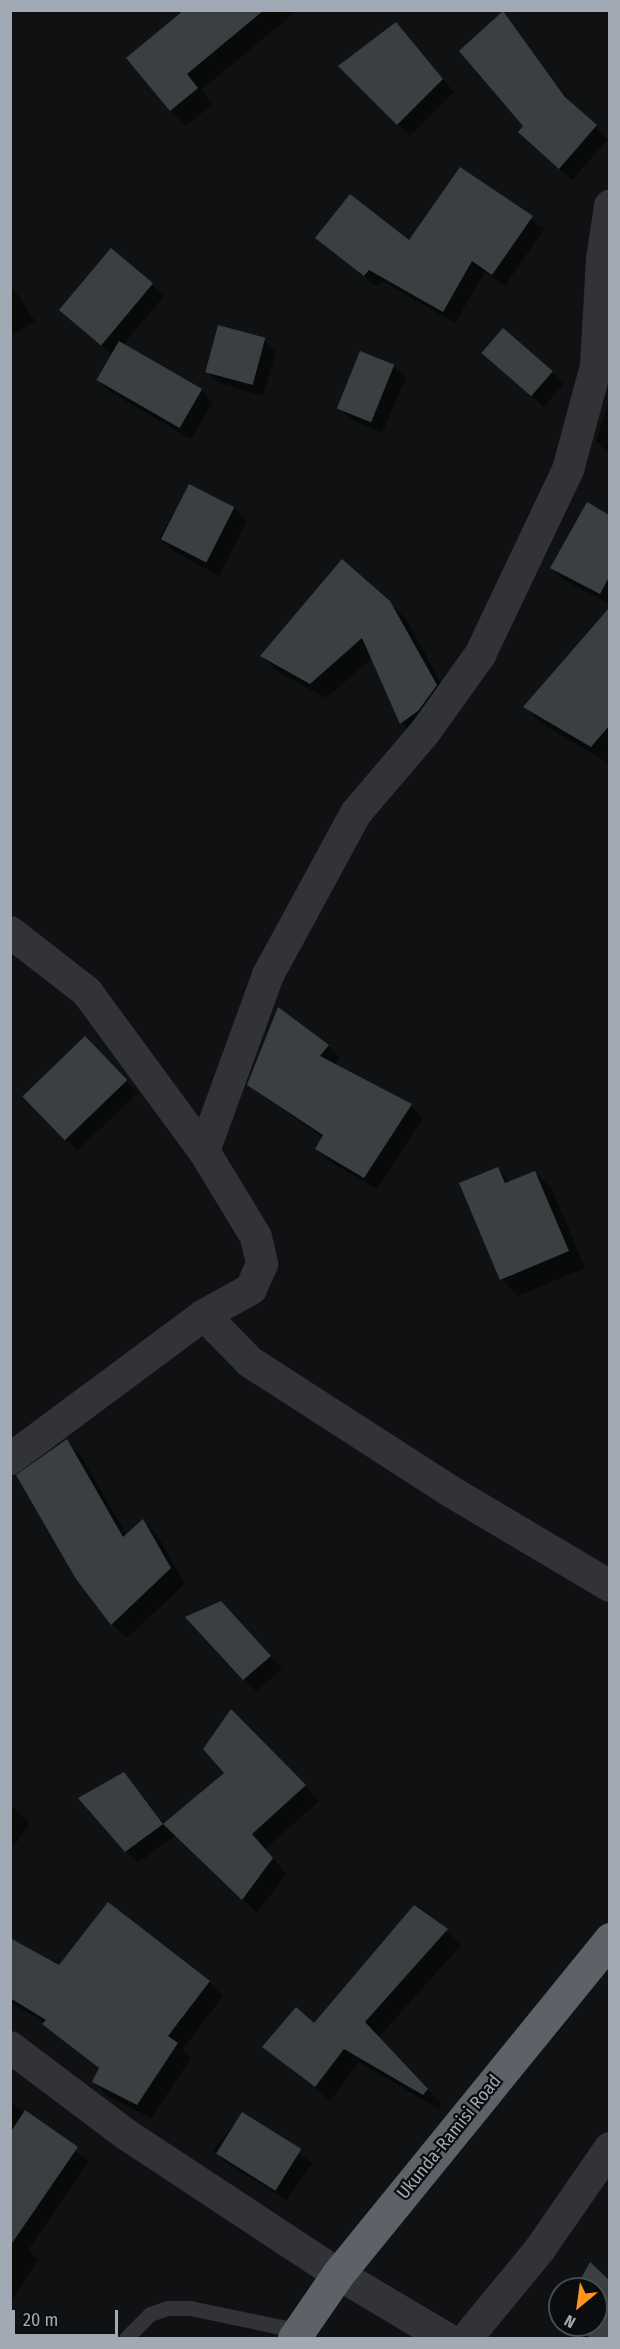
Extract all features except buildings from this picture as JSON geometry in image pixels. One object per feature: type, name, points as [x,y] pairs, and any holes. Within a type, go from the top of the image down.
[{"type":"highway","name":"Ukunda-Ramisi Road","points":[[297,2335],[338,2274],[609,1939]]},
{"type":"street","points":[[204,1151],[268,975],[356,813],[425,732],[480,655],[568,470],[596,366],[602,259],[609,206]]},
{"type":"street","points":[[10,932],[87,992],[204,1151],[256,1237],[262,1264],[251,1289],[204,1315],[10,1459]]},
{"type":"street","points":[[204,1315],[250,1362],[450,1491],[609,1586]]},
{"type":"street","points":[[10,2047],[124,2133],[338,2274],[446,2338]]},
{"type":"street","points":[[466,2338],[540,2249],[609,2148]]},
{"type":"lane","points":[[126,2338],[150,2314],[167,2308],[190,2308],[297,2335]]}]
